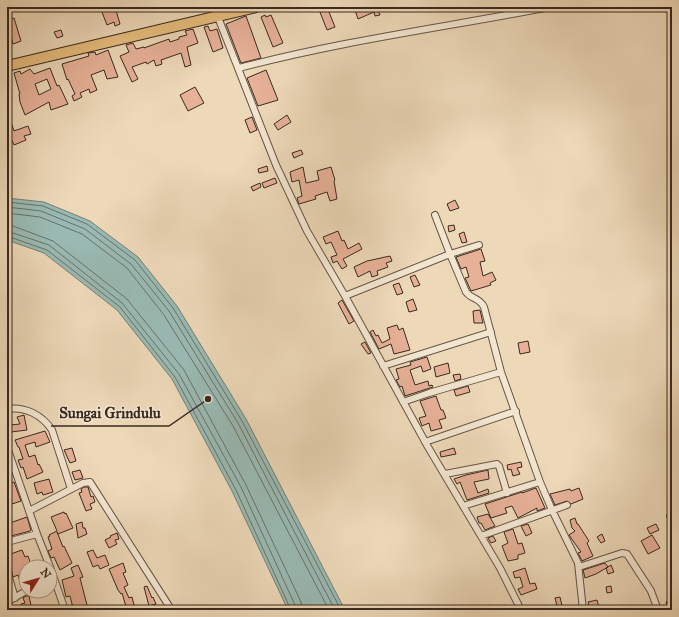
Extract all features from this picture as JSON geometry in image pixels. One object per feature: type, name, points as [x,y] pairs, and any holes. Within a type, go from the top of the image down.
[{"type":"main road","points":[[7,66],[216,12],[256,7]]},
{"type":"street","points":[[239,68],[282,57],[550,7]]},
{"type":"street","points":[[216,12],[276,165],[307,231],[345,296],[425,442],[500,568],[521,610]]},
{"type":"street","points":[[435,215],[468,295],[482,302],[501,372],[540,482],[552,510],[576,556],[579,566],[583,610]]},
{"type":"street","points":[[345,296],[450,254],[479,245]]},
{"type":"street","points":[[382,366],[491,332]]},
{"type":"street","points":[[403,402],[501,372]]},
{"type":"street","points":[[7,409],[20,408],[28,410],[44,420],[52,430],[71,490]]},
{"type":"street","points":[[425,442],[516,411]]},
{"type":"street","points":[[7,447],[9,460],[47,559]]},
{"type":"street","points":[[445,474],[497,464],[499,466],[507,493]]},
{"type":"street","points":[[29,511],[86,482],[92,484],[169,606],[168,610]]},
{"type":"street","points":[[463,506],[540,482]]},
{"type":"street","points":[[481,536],[567,505]]},
{"type":"street","points":[[672,512],[670,516],[672,520]]},
{"type":"street","points":[[7,542],[37,534]]},
{"type":"street","points":[[579,566],[622,552],[627,554],[652,591],[658,610]]},
{"type":"street","points":[[7,571],[15,598]]},
{"type":"street","points":[[58,592],[65,610]]},
{"type":"street","points":[[7,602],[18,596]]},
{"type":"water","points":[[7,198],[44,202],[90,221],[138,257],[177,306],[246,419],[345,610],[288,610],[232,491],[172,379],[117,310],[44,253],[7,240]]},
{"type":"building","points":[[100,7],[115,7],[120,24],[115,26],[114,22],[107,25]]},
{"type":"building","points":[[318,7],[327,7],[335,27],[327,30]]},
{"type":"building","points":[[354,7],[387,8],[378,11],[380,15],[375,16],[374,12],[358,19]]},
{"type":"building","points":[[265,15],[266,17],[271,15],[283,43],[273,47],[261,17]]},
{"type":"building","points":[[246,16],[261,58],[241,63],[226,24]]},
{"type":"building","points":[[14,18],[21,41],[13,44],[7,20]]},
{"type":"building","points":[[208,26],[210,31],[217,29],[223,48],[213,52],[204,27]]},
{"type":"building","points":[[193,29],[198,43],[187,47],[191,65],[185,67],[181,53],[161,60],[162,64],[156,66],[154,60],[147,64],[146,62],[132,67],[138,79],[132,82],[120,56],[129,52],[126,45],[133,43],[136,49],[144,48],[169,39],[170,42],[187,35],[185,31]]},
{"type":"building","points":[[61,30],[63,36],[57,38],[54,32]]},
{"type":"building","points":[[108,50],[118,77],[107,79],[104,70],[91,75],[97,90],[90,93],[89,89],[80,93],[82,97],[74,101],[72,96],[75,94],[68,79],[67,80],[62,64],[89,56],[88,53],[95,52],[96,55]]},
{"type":"building","points":[[50,68],[57,86],[59,85],[68,104],[51,110],[49,102],[25,115],[20,102],[20,94],[14,73],[20,71],[21,74],[30,69],[34,74]],"holes":[[[47,79],[51,89],[39,95],[35,84]]]},
{"type":"building","points":[[266,70],[278,100],[258,106],[247,78]]},
{"type":"building","points":[[195,87],[204,103],[188,111],[180,95]]},
{"type":"building","points":[[7,114],[14,131],[28,126],[31,134],[24,136],[26,140],[14,145],[7,130]]},
{"type":"building","points":[[287,115],[291,122],[278,130],[274,124]]},
{"type":"building","points":[[252,117],[257,130],[250,133],[245,120]]},
{"type":"building","points":[[301,150],[303,154],[294,158],[292,153]]},
{"type":"building","points":[[267,166],[268,171],[259,173],[258,169]]},
{"type":"building","points":[[303,167],[306,183],[319,180],[317,171],[331,167],[335,180],[337,199],[330,201],[327,192],[315,196],[316,199],[299,204],[297,198],[302,196],[299,180],[292,182],[290,172]]},
{"type":"building","points":[[275,178],[277,183],[264,188],[262,183]]},
{"type":"building","points":[[260,183],[261,187],[253,191],[251,187]]},
{"type":"building","points":[[455,200],[459,208],[450,211],[447,204]]},
{"type":"building","points":[[454,225],[455,230],[449,232],[448,226]]},
{"type":"building","points":[[338,231],[342,241],[344,240],[348,249],[359,243],[362,249],[343,259],[347,266],[342,269],[337,261],[333,263],[331,257],[337,255],[331,242],[326,244],[323,237]]},
{"type":"building","points":[[464,232],[467,242],[462,243],[459,234]]},
{"type":"building","points":[[481,249],[485,261],[480,262],[483,276],[492,272],[496,280],[490,283],[491,285],[471,291],[465,278],[469,277],[466,267],[461,269],[456,257]]},
{"type":"building","points":[[390,256],[392,261],[386,263],[388,267],[377,271],[378,275],[372,277],[370,271],[358,277],[354,267],[367,261]]},
{"type":"building","points":[[415,275],[420,285],[414,287],[410,277]]},
{"type":"building","points":[[399,283],[403,293],[397,295],[393,285]]},
{"type":"building","points":[[413,299],[417,310],[409,312],[406,302]]},
{"type":"building","points":[[342,300],[354,321],[349,324],[338,303]]},
{"type":"building","points":[[480,310],[483,323],[474,323],[473,311]]},
{"type":"building","points":[[397,325],[399,330],[403,328],[410,350],[394,354],[391,344],[379,349],[370,332],[373,330],[376,336],[378,335],[382,343],[390,339],[387,328]]},
{"type":"building","points":[[528,341],[530,352],[520,354],[518,343]]},
{"type":"building","points":[[365,342],[371,353],[368,354],[361,344]]},
{"type":"building","points":[[427,357],[431,369],[423,372],[421,366],[410,370],[415,385],[428,381],[429,386],[432,385],[433,387],[405,396],[402,386],[400,387],[396,380],[399,379],[396,369],[411,365],[410,362]]},
{"type":"building","points":[[448,363],[450,373],[436,377],[434,367]]},
{"type":"building","points":[[460,374],[461,379],[455,381],[453,375]]},
{"type":"building","points":[[468,386],[470,392],[456,396],[454,390]]},
{"type":"building","points":[[436,396],[441,410],[443,410],[446,418],[439,420],[442,428],[431,431],[429,423],[422,426],[419,418],[426,416],[420,401]]},
{"type":"building","points":[[24,415],[27,430],[11,432],[10,425],[20,424],[17,417]]},
{"type":"building","points":[[45,431],[50,442],[36,447],[35,442],[25,445],[29,457],[35,455],[38,465],[39,464],[43,472],[27,479],[23,467],[21,468],[18,460],[23,459],[15,440]]},
{"type":"building","points":[[72,448],[76,461],[70,463],[64,450]]},
{"type":"building","points":[[454,448],[456,454],[441,457],[440,452]]},
{"type":"building","points":[[521,462],[522,467],[517,468],[520,474],[513,476],[511,469],[508,470],[507,465]]},
{"type":"building","points":[[80,470],[83,478],[75,480],[72,472]]},
{"type":"building","points":[[488,470],[489,479],[474,482],[478,493],[488,489],[489,493],[467,500],[460,482],[457,484],[454,479]]},
{"type":"building","points":[[49,479],[53,492],[43,495],[42,492],[37,494],[34,483]]},
{"type":"building","points":[[14,482],[21,501],[12,504],[7,484]]},
{"type":"building","points":[[88,487],[91,497],[93,496],[95,502],[90,504],[92,509],[86,511],[79,493],[82,492],[81,489]]},
{"type":"building","points":[[536,488],[545,508],[537,511],[537,508],[518,518],[512,506],[505,508],[507,513],[491,518],[485,504]]},
{"type":"building","points":[[579,488],[583,499],[571,504],[567,501],[555,505],[550,494],[570,489],[571,491]]},
{"type":"building","points":[[64,512],[65,514],[66,513],[73,528],[58,534],[57,532],[72,563],[60,570],[58,559],[55,559],[54,557],[51,558],[48,551],[52,549],[48,537],[57,531],[51,517]]},
{"type":"building","points":[[488,514],[495,526],[485,530],[481,523],[479,523],[477,517]]},
{"type":"building","points":[[27,517],[30,531],[7,537],[7,524]]},
{"type":"building","points":[[575,518],[577,524],[589,541],[587,543],[593,556],[582,561],[578,553],[581,552],[569,535],[575,531],[572,528],[570,520]]},
{"type":"building","points":[[82,522],[83,528],[85,528],[87,534],[78,538],[76,524]]},
{"type":"building","points":[[528,524],[532,533],[526,536],[521,526]]},
{"type":"building","points":[[656,524],[659,530],[650,534],[647,528]]},
{"type":"building","points":[[513,529],[518,544],[522,543],[525,553],[518,555],[518,559],[508,561],[502,546],[508,543],[504,532]]},
{"type":"building","points":[[117,533],[119,539],[115,540],[117,544],[109,548],[105,540]]},
{"type":"building","points":[[602,534],[605,541],[601,543],[597,537]]},
{"type":"building","points":[[652,535],[660,548],[648,554],[641,541]]},
{"type":"building","points":[[493,536],[496,541],[491,543],[488,538]]},
{"type":"building","points":[[22,550],[25,557],[28,556],[29,559],[18,559],[18,575],[13,577],[8,555]]},
{"type":"building","points":[[93,550],[97,558],[105,555],[109,565],[100,569],[98,565],[93,567],[87,552]]},
{"type":"building","points":[[123,563],[126,572],[123,573],[128,585],[124,587],[129,598],[132,597],[135,609],[131,610],[127,610],[122,593],[121,594],[118,590],[109,569]]},
{"type":"building","points":[[605,563],[608,567],[585,578],[583,570]]},
{"type":"building","points":[[78,565],[83,577],[80,578],[88,609],[85,610],[80,610],[79,606],[73,608],[70,596],[66,597],[62,580],[74,576],[71,568]]},
{"type":"building","points":[[611,565],[614,572],[608,574],[606,568]]},
{"type":"building","points":[[525,568],[530,584],[535,583],[537,589],[521,595],[518,589],[523,587],[520,577],[515,578],[513,572]]},
{"type":"building","points":[[147,586],[156,604],[149,606],[144,587]]},
{"type":"building","points":[[611,586],[612,592],[607,593],[606,587]]},
{"type":"building","points":[[560,597],[563,610],[558,610],[555,598]]},
{"type":"building","points":[[23,599],[30,599],[32,610],[22,610],[21,604],[25,603]]},
{"type":"building","points":[[597,600],[599,607],[590,609],[588,602]]},
{"type":"building","points":[[672,600],[672,610],[668,610],[666,602]]},
{"type":"place","name":"Sungai Grindulu","points":[[208,399]]}]
